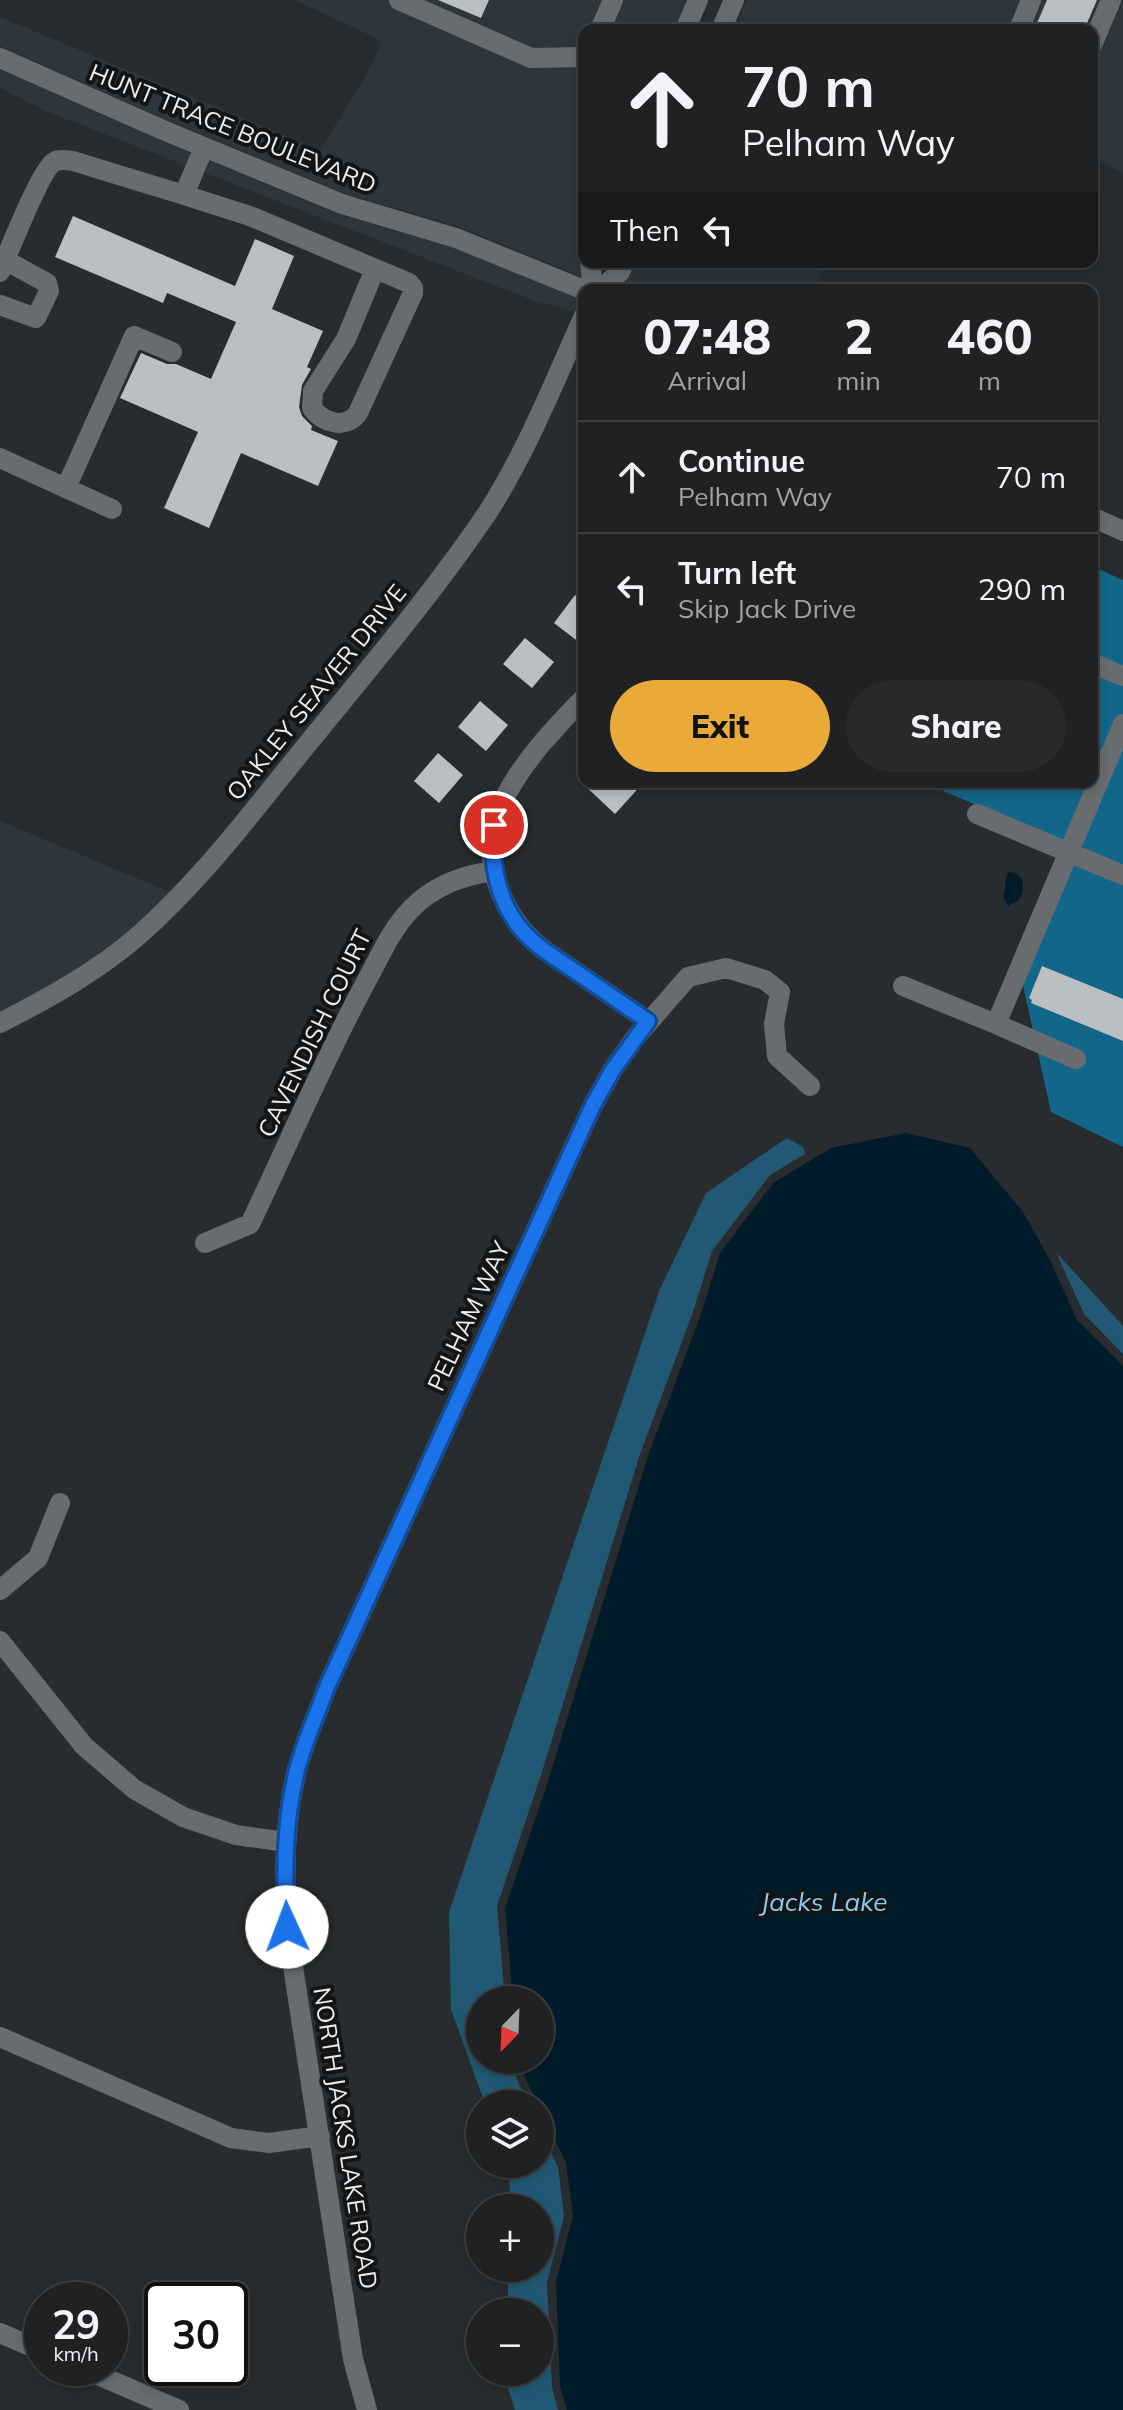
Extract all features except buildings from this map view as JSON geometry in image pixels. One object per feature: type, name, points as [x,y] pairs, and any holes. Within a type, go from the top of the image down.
[{"type":"street","points":[[399,0],[531,58],[578,57]]},
{"type":"street","points":[[603,24],[613,0]]},
{"type":"street","points":[[688,24],[698,0]]},
{"type":"street","points":[[724,24],[734,0]]},
{"type":"street","points":[[1021,24],[1031,0]]},
{"type":"street","points":[[1098,31],[1111,0]]},
{"type":"street","name":"HUNT TRACE BOULEVARD","points":[[0,58],[342,204],[456,238],[578,287]]},
{"type":"street","points":[[184,195],[204,147]]},
{"type":"street","points":[[0,305],[36,318],[49,291],[47,283],[3,266],[42,178],[53,162],[73,161],[250,216],[409,283],[413,288],[358,413],[347,422],[330,421],[316,413],[312,408],[311,396],[346,339],[375,269]]},
{"type":"street","points":[[604,284],[622,268]]},
{"type":"street","name":"OAKLEY SEAVER DRIVE","points":[[0,1023],[91,972],[136,937],[168,908],[226,844],[434,588],[489,510],[524,449],[578,329]]},
{"type":"street","points":[[66,488],[134,336],[172,352]]},
{"type":"street","points":[[0,458],[112,509]]},
{"type":"street","points":[[1098,520],[1123,531]]},
{"type":"street","points":[[1098,666],[1123,676]]},
{"type":"street","points":[[578,704],[511,783],[500,804],[494,825],[494,871],[506,906],[536,944],[648,1021]]},
{"type":"street","points":[[1098,783],[1123,724]]},
{"type":"street","points":[[996,1024],[1096,788]]},
{"type":"street","points":[[977,814],[1123,875]]},
{"type":"street","name":"CAVENDISH COURT","points":[[205,1243],[250,1224],[349,1013],[397,926],[431,892],[452,881],[494,871]]},
{"type":"street","name":"PELHAM WAY","points":[[311,1731],[327,1687],[593,1105],[612,1071],[648,1021],[688,977],[726,968],[765,980],[780,992],[774,1024],[777,1056],[810,1086]]},
{"type":"street","points":[[903,986],[1076,1059]]},
{"type":"street","points":[[0,1590],[38,1558],[60,1503]]},
{"type":"street","points":[[0,1641],[84,1746],[134,1789],[183,1817],[236,1835],[286,1842]]},
{"type":"street","name":"NORTH JACKS LAKE ROAD","points":[[311,1731],[297,1769],[289,1808],[284,1867],[287,1927],[353,2359],[367,2410]]},
{"type":"street","points":[[0,2037],[231,2138],[269,2143],[320,2136]]},
{"type":"street","points":[[0,2333],[24,2343]]},
{"type":"street","points":[[124,2386],[179,2410]]},
{"type":"shaded area","points":[[295,0],[687,0],[677,24],[578,24],[578,268],[581,268],[582,277],[460,227],[346,194],[0,46],[0,17],[320,150],[367,74],[382,41]]},
{"type":"shaded area","points":[[747,0],[1123,0],[1123,173],[1098,160],[1098,24],[737,24]]},
{"type":"shaded area","points":[[0,69],[159,140],[338,214],[452,247],[578,299],[578,307],[576,312],[535,301],[43,110],[0,88]]},
{"type":"shaded area","points":[[631,268],[823,268],[816,284],[622,283]]},
{"type":"shaded area","points":[[1098,569],[1123,580],[1123,1147],[1051,1112],[1016,954],[1076,847],[943,791],[944,788],[1098,788]]},
{"type":"shaded area","points":[[0,821],[170,892],[131,929],[86,963],[0,1012]]},
{"type":"shaded area","points":[[787,1138],[803,1147],[805,1154],[770,1175],[712,1251],[693,1312],[640,1454],[541,1775],[497,1906],[504,1986],[466,1986],[466,2051],[451,2009],[449,1912],[660,1289],[706,1193]]},
{"type":"shaded area","points":[[1056,1252],[1123,1326],[1123,1354],[1084,1314]]},
{"type":"shaded area","points":[[474,2074],[515,2074],[522,2090],[480,2090]]},
{"type":"shaded area","points":[[554,2159],[558,2167],[564,2216],[554,2255],[554,2194],[509,2194],[510,2178],[554,2178]]},
{"type":"shaded area","points":[[508,2282],[547,2282],[548,2298],[508,2298]]},
{"type":"shaded area","points":[[507,2386],[552,2386],[558,2410],[515,2410]]},
{"type":"water","points":[[1009,872],[1019,875],[1023,886],[1019,900],[1008,906],[1003,897]]},
{"type":"water","name":"Jacks Lake","points":[[906,1133],[970,1148],[1023,1212],[1050,1260],[1077,1320],[1123,1366],[1123,2410],[567,2410],[560,2386],[556,2281],[573,2216],[566,2163],[554,2138],[554,2090],[531,2090],[523,2074],[554,2074],[554,1986],[512,1986],[505,1908],[549,1778],[648,1456],[701,1314],[720,1253],[773,1183],[831,1148]]},
{"type":"route","points":[[287,1927],[284,1867],[289,1808],[297,1769],[327,1687],[593,1105],[612,1071],[648,1021],[536,944],[518,925],[497,884],[492,849],[494,825]]}]
